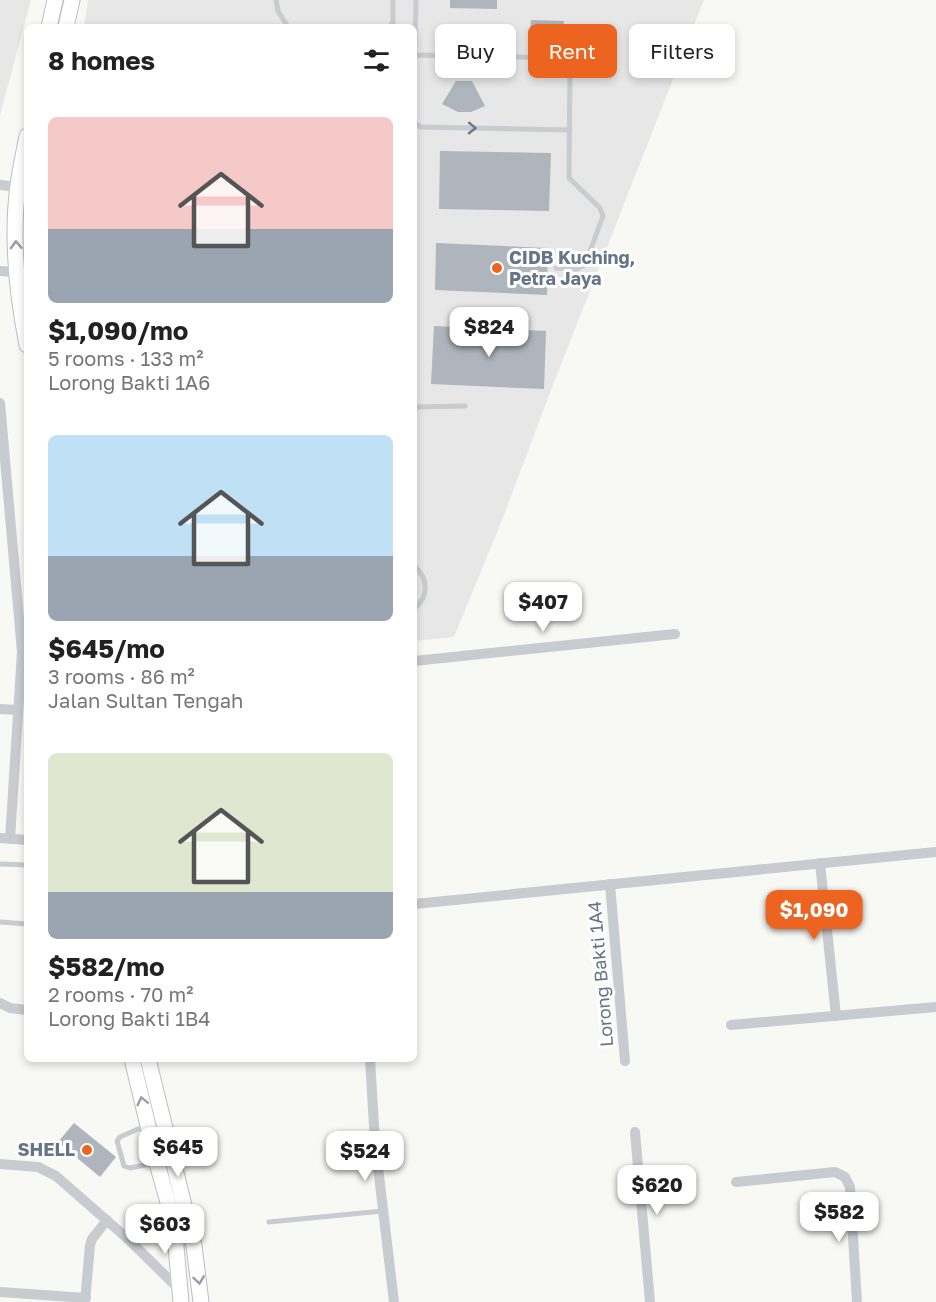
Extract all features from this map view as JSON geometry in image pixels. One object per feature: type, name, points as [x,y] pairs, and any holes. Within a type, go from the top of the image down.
[{"type":"main road","points":[[51,24],[55,0]]},
{"type":"main road","points":[[67,24],[72,0]]},
{"type":"main road","points":[[24,153],[18,187],[15,230],[17,272],[24,323]]},
{"type":"main road","points":[[133,1062],[174,1224],[181,1296]]},
{"type":"main road","points":[[149,1062],[194,1246],[201,1302]]},
{"type":"street","points":[[0,185],[18,187]]},
{"type":"street","points":[[0,271],[17,272]]},
{"type":"street","points":[[0,403],[22,652],[5,838],[24,840]]},
{"type":"street","points":[[417,661],[675,634]]},
{"type":"street","points":[[0,709],[18,710]]},
{"type":"street","points":[[417,904],[936,852]]},
{"type":"street","points":[[820,863],[836,1016]]},
{"type":"street","name":"Lorong Bakti 1A4","points":[[610,884],[625,1061]]},
{"type":"street","points":[[0,1003],[10,1008],[24,1010]]},
{"type":"street","points":[[731,1025],[936,1008]]},
{"type":"street","points":[[370,1062],[383,1211],[394,1302]]},
{"type":"street","points":[[635,1132],[650,1302]]},
{"type":"street","points":[[0,1164],[38,1167],[56,1176],[128,1239],[181,1296]]},
{"type":"street","points":[[736,1182],[835,1172],[845,1177],[850,1187],[857,1302]]},
{"type":"street","points":[[0,1292],[86,1300],[90,1245],[107,1220]]},
{"type":"street","points":[[128,1239],[159,1235],[174,1224]]},
{"type":"lane","points":[[276,0],[278,11],[286,24]]},
{"type":"lane","points":[[391,24],[393,0]]},
{"type":"lane","points":[[416,0],[416,24]]},
{"type":"lane","points":[[417,56],[567,59],[570,66],[569,178],[600,208],[603,216],[585,265],[578,269],[556,268]]},
{"type":"lane","points":[[417,124],[422,127],[570,130]]},
{"type":"lane","points":[[417,407],[465,406]]},
{"type":"lane","points":[[417,570],[424,578],[426,587],[424,596],[417,606]]},
{"type":"lane","points":[[0,864],[24,865]]},
{"type":"lane","points":[[0,922],[24,924]]},
{"type":"lane","points":[[148,1125],[120,1137],[117,1141],[124,1166],[130,1168],[157,1163]]},
{"type":"lane","points":[[269,1222],[383,1211]]},
{"type":"shaded area","points":[[0,0],[31,0],[24,24],[0,115]]},
{"type":"shaded area","points":[[88,0],[704,0],[695,24],[629,24],[629,78],[673,78],[502,520],[454,637],[417,641],[417,24],[84,24]]},
{"type":"building","points":[[450,0],[497,0],[497,9],[450,8]]},
{"type":"building","points":[[531,20],[564,21],[564,24],[531,24]]},
{"type":"building","points":[[456,81],[472,81],[485,106],[471,112],[458,112],[442,104]]},
{"type":"building","points":[[440,151],[551,153],[549,211],[439,209]]},
{"type":"building","points":[[436,243],[548,248],[547,295],[435,290]]},
{"type":"building","points":[[434,326],[546,331],[544,389],[431,384]]},
{"type":"building","name":"SHELL","points":[[74,1123],[116,1157],[100,1177],[58,1142]]},
{"type":"place","name":"CIDB Kuching, Petra Jaya","points":[[497,268]]},
{"type":"place","name":"SHELL","points":[[87,1150]]}]
